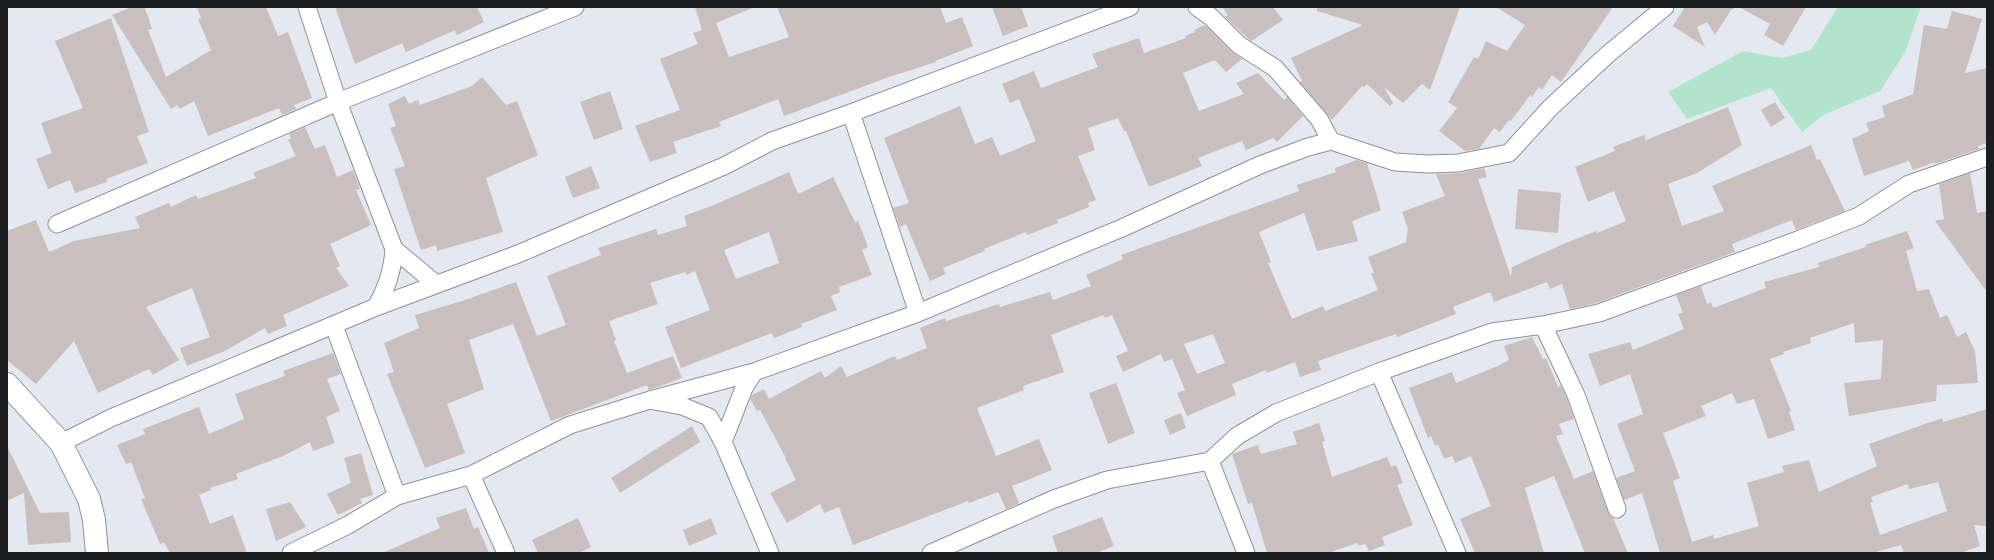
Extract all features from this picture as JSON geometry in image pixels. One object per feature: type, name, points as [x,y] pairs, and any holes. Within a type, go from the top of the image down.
[{"type":"street","points":[[307,7],[338,102],[394,249],[393,267],[386,288],[376,307]]},
{"type":"street","points":[[57,224],[338,102],[575,7]]},
{"type":"street","points":[[61,443],[111,418],[334,326],[376,307],[518,254],[724,166],[772,141],[851,113],[1130,7]]},
{"type":"street","points":[[1197,7],[1211,17],[1239,45],[1276,68],[1319,120],[1330,141]]},
{"type":"street","points":[[291,553],[348,525],[398,496],[471,475],[570,425],[650,400],[754,372],[918,313],[1122,228],[1260,165],[1308,147],[1330,141],[1395,162],[1458,163],[1509,153],[1550,108],[1607,55],[1665,7]]},
{"type":"street","points":[[851,113],[918,313]]},
{"type":"street","points":[[931,553],[1054,499],[1107,480],[1210,461],[1237,436],[1276,413],[1379,372],[1492,332],[1543,325],[1599,313],[1859,216],[1909,184],[1987,157]]},
{"type":"street","points":[[394,249],[436,284]]},
{"type":"street","points":[[1543,325],[1576,395],[1617,509]]},
{"type":"street","points":[[334,326],[398,496]]},
{"type":"street","points":[[723,442],[744,388],[754,372]]},
{"type":"street","points":[[1379,372],[1457,553]]},
{"type":"street","points":[[7,384],[61,443],[89,499],[94,520],[97,553]]},
{"type":"street","points":[[650,400],[682,406],[709,417],[723,442],[770,553]]},
{"type":"street","points":[[1210,461],[1246,553]]},
{"type":"street","points":[[471,475],[506,553]]},
{"type":"green space","points":[[1838,7],[1921,7],[1905,52],[1880,91],[1823,115],[1802,132],[1771,88],[1687,119],[1668,92],[1743,51],[1782,58],[1811,50]]},
{"type":"building","points":[[132,7],[144,7],[152,29],[148,30],[166,77],[211,50],[198,19],[201,18],[197,7],[266,7],[278,36],[288,32],[312,98],[294,105],[296,109],[282,115],[279,108],[208,136],[194,101],[180,109],[177,105],[171,109],[112,15]]},
{"type":"building","points":[[335,7],[477,7],[484,22],[457,35],[455,30],[406,52],[402,43],[355,64]]},
{"type":"building","points":[[695,7],[755,7],[716,23],[729,57],[789,37],[777,7],[940,7],[946,23],[962,17],[973,46],[935,61],[936,62],[889,77],[784,116],[778,99],[719,122],[721,126],[673,142],[677,153],[650,162],[635,126],[680,110],[660,59],[698,44],[693,33],[702,30]]},
{"type":"building","points":[[992,7],[1021,7],[1028,26],[1003,36]]},
{"type":"building","points":[[1222,7],[1273,7],[1283,20],[1251,41],[1225,17],[1228,15]]},
{"type":"building","points":[[1317,7],[1460,7],[1430,90],[1422,84],[1403,103],[1384,87],[1393,103],[1390,106],[1367,84],[1364,87],[1362,86],[1332,120],[1300,82],[1302,81],[1291,58],[1363,25],[1317,11]]},
{"type":"building","points":[[1496,7],[1613,7],[1561,82],[1552,75],[1542,90],[1539,87],[1532,97],[1530,95],[1511,121],[1509,120],[1500,132],[1494,128],[1479,149],[1465,151],[1439,131],[1457,108],[1448,102],[1474,57],[1478,59],[1486,41],[1507,51],[1525,25]]},
{"type":"building","points":[[1685,7],[1737,7],[1731,10],[1715,35],[1707,22],[1697,27],[1705,47],[1673,26]]},
{"type":"building","points":[[1739,7],[1806,7],[1783,46],[1764,35],[1770,24]]},
{"type":"building","points":[[1952,11],[1982,19],[1965,73],[1987,68],[1987,143],[1978,146],[1979,149],[1913,170],[1909,161],[1864,176],[1852,139],[1869,131],[1866,123],[1885,117],[1882,106],[1913,94],[1924,25],[1947,29]]},
{"type":"building","points":[[111,18],[149,132],[137,136],[148,163],[106,179],[107,182],[75,193],[70,180],[48,189],[36,159],[52,153],[41,123],[83,108],[55,41]]},
{"type":"building","points":[[1205,25],[1232,52],[1242,59],[1226,72],[1215,60],[1183,73],[1199,111],[1244,94],[1236,83],[1258,73],[1284,100],[1287,97],[1303,116],[1277,142],[1273,138],[1246,150],[1242,141],[1198,158],[1202,166],[1149,187],[1126,131],[1124,131],[1118,118],[1088,128],[1095,150],[1078,156],[1096,200],[1088,203],[1089,207],[1057,220],[1058,223],[1027,235],[1026,232],[943,268],[946,274],[930,281],[906,224],[900,227],[893,208],[909,203],[884,138],[960,106],[975,144],[992,137],[1000,156],[1036,141],[1019,99],[1010,103],[1002,84],[1034,71],[1041,88],[1098,67],[1092,54],[1139,38],[1144,53],[1186,38],[1185,36],[1195,32],[1194,30]]},
{"type":"building","points":[[482,77],[506,105],[517,101],[538,155],[486,178],[503,232],[437,251],[436,245],[421,250],[394,169],[405,166],[390,128],[396,126],[388,104],[405,96],[409,104],[418,100],[420,105],[472,86]]},
{"type":"building","points":[[610,91],[623,129],[594,140],[580,102]]},
{"type":"building","points":[[1775,102],[1785,118],[1771,127],[1761,110]]},
{"type":"building","points":[[1728,107],[1742,145],[1697,173],[1668,184],[1682,226],[1724,211],[1712,186],[1811,145],[1817,160],[1820,159],[1845,211],[1796,230],[1792,220],[1732,244],[1735,252],[1596,303],[1570,309],[1562,284],[1550,289],[1547,282],[1494,302],[1491,293],[1488,293],[1453,307],[1456,314],[1397,337],[1396,334],[1318,361],[1321,370],[1300,377],[1295,362],[1267,373],[1266,370],[1232,384],[1236,395],[1187,416],[1177,393],[1185,390],[1172,359],[1164,362],[1161,354],[1123,372],[1116,356],[1128,351],[1112,315],[1105,318],[1103,315],[1051,335],[1064,372],[1023,386],[1024,390],[977,408],[996,456],[1039,439],[1052,470],[1012,486],[1019,503],[1006,509],[998,492],[969,503],[968,501],[853,545],[839,507],[824,513],[820,504],[787,523],[770,493],[796,480],[760,410],[757,411],[750,399],[752,395],[764,389],[769,399],[821,371],[825,378],[841,366],[847,377],[895,356],[897,360],[927,348],[920,328],[945,318],[946,321],[999,304],[1000,307],[1050,292],[1053,300],[1091,286],[1086,275],[1123,259],[1121,255],[1299,191],[1297,185],[1336,172],[1335,168],[1357,160],[1367,163],[1381,210],[1352,221],[1358,241],[1317,251],[1304,213],[1259,232],[1271,262],[1268,263],[1292,319],[1323,306],[1325,311],[1378,290],[1371,274],[1374,273],[1368,257],[1406,242],[1408,229],[1402,212],[1445,196],[1436,174],[1460,173],[1484,168],[1487,177],[1478,179],[1511,277],[1512,267],[1561,245],[1596,231],[1597,233],[1626,221],[1614,191],[1588,202],[1575,167],[1615,151],[1613,147],[1644,135],[1646,140]],"holes":[[[1213,334],[1225,363],[1197,374],[1184,344]]]},
{"type":"building","points":[[305,127],[315,149],[325,145],[337,177],[353,170],[360,189],[356,190],[371,225],[330,244],[340,266],[336,268],[349,286],[283,315],[287,326],[268,334],[265,328],[225,351],[187,366],[180,348],[210,337],[192,288],[146,307],[179,360],[153,375],[149,369],[98,393],[74,341],[36,384],[7,360],[7,231],[36,220],[49,252],[74,241],[140,228],[135,217],[169,203],[171,207],[196,195],[198,199],[256,178],[253,173],[296,156],[288,140],[291,138],[289,134]]},
{"type":"building","points":[[591,166],[600,188],[573,198],[565,177]]},
{"type":"building","points":[[789,172],[798,194],[833,177],[855,222],[858,221],[868,247],[862,250],[872,275],[839,287],[840,292],[831,296],[837,310],[801,324],[802,327],[774,338],[772,333],[681,368],[665,327],[710,310],[695,271],[687,275],[685,272],[650,283],[658,304],[609,321],[616,340],[614,341],[627,373],[673,356],[682,378],[649,390],[647,385],[551,421],[513,324],[469,340],[484,389],[447,404],[465,453],[425,468],[387,374],[394,372],[384,343],[419,328],[415,315],[462,301],[516,282],[537,336],[566,325],[547,276],[601,255],[598,248],[656,229],[658,235],[687,226],[684,216],[714,205]],"holes":[[[769,232],[779,263],[736,279],[724,250]]]},
{"type":"building","points":[[1970,173],[1977,213],[1987,211],[1987,292],[1935,221],[1944,219],[1939,184]]},
{"type":"building","points":[[1518,189],[1561,193],[1558,233],[1515,229]]},
{"type":"building","points":[[1907,231],[1914,248],[1906,251],[1917,291],[1929,289],[1940,318],[1947,315],[1957,337],[1966,332],[1975,351],[1978,383],[1937,385],[1936,401],[1849,416],[1844,383],[1881,379],[1883,340],[1855,343],[1854,323],[1810,338],[1811,343],[1783,352],[1784,354],[1770,359],[1791,411],[1789,412],[1795,430],[1768,439],[1754,399],[1737,404],[1732,393],[1701,406],[1706,416],[1663,433],[1680,478],[1673,481],[1692,542],[1713,535],[1714,539],[1759,526],[1747,483],[1784,472],[1782,466],[1809,460],[1819,492],[1877,466],[1869,444],[1942,418],[1943,422],[1987,409],[1987,526],[1974,525],[1980,546],[1960,553],[1904,553],[1901,545],[1872,553],[1660,553],[1642,493],[1624,500],[1616,478],[1635,471],[1617,424],[1643,414],[1630,374],[1600,386],[1588,354],[1630,342],[1633,350],[1684,329],[1678,314],[1683,313],[1676,295],[1701,286],[1707,304],[1711,302],[1713,308],[1766,288],[1764,282],[1819,267],[1818,263],[1866,247],[1865,245]],"holes":[[[1938,482],[1947,511],[1880,535],[1870,503],[1873,501],[1871,497],[1908,484],[1909,489]]]},
{"type":"building","points":[[1532,337],[1543,359],[1546,358],[1558,387],[1561,386],[1574,419],[1559,424],[1563,434],[1556,436],[1574,479],[1593,471],[1608,512],[1613,518],[1628,553],[1585,553],[1554,476],[1525,488],[1544,553],[1475,553],[1460,519],[1491,506],[1471,456],[1455,463],[1452,456],[1444,459],[1438,444],[1435,446],[1431,436],[1428,438],[1409,388],[1452,372],[1456,383],[1498,366],[1509,360],[1504,346]]},
{"type":"building","points":[[333,353],[341,374],[327,379],[340,411],[326,417],[335,443],[313,451],[310,442],[283,456],[236,474],[238,479],[210,488],[211,490],[199,495],[210,524],[233,515],[247,553],[170,553],[164,542],[160,544],[141,499],[145,498],[131,462],[126,464],[117,445],[145,434],[143,429],[199,407],[209,434],[244,419],[235,394],[285,376],[283,371]]},
{"type":"building","points":[[1116,383],[1135,433],[1108,444],[1089,393]]},
{"type":"building","points":[[1181,413],[1186,428],[1170,435],[1164,420]]},
{"type":"building","points":[[1319,423],[1325,441],[1322,442],[1332,477],[1387,457],[1391,467],[1396,465],[1403,483],[1397,485],[1413,525],[1382,537],[1385,545],[1369,551],[1365,544],[1359,546],[1357,543],[1328,553],[1267,553],[1252,503],[1248,504],[1232,454],[1258,445],[1261,454],[1297,444],[1293,432]]},
{"type":"building","points":[[692,426],[700,442],[620,493],[611,478]]},
{"type":"building","points":[[7,446],[40,513],[69,512],[71,542],[28,545],[24,493],[7,501]]},
{"type":"building","points":[[361,453],[373,495],[360,499],[362,503],[338,515],[327,494],[351,483],[344,458]]},
{"type":"building","points":[[290,502],[306,527],[276,541],[266,509]]},
{"type":"building","points":[[466,508],[474,529],[478,527],[489,553],[382,553],[440,528],[436,518]]},
{"type":"building","points":[[1102,517],[1114,546],[1096,553],[1058,553],[1052,536]]},
{"type":"building","points":[[578,518],[591,547],[579,553],[538,553],[532,540]]},
{"type":"building","points":[[711,518],[717,534],[689,546],[683,530]]}]
